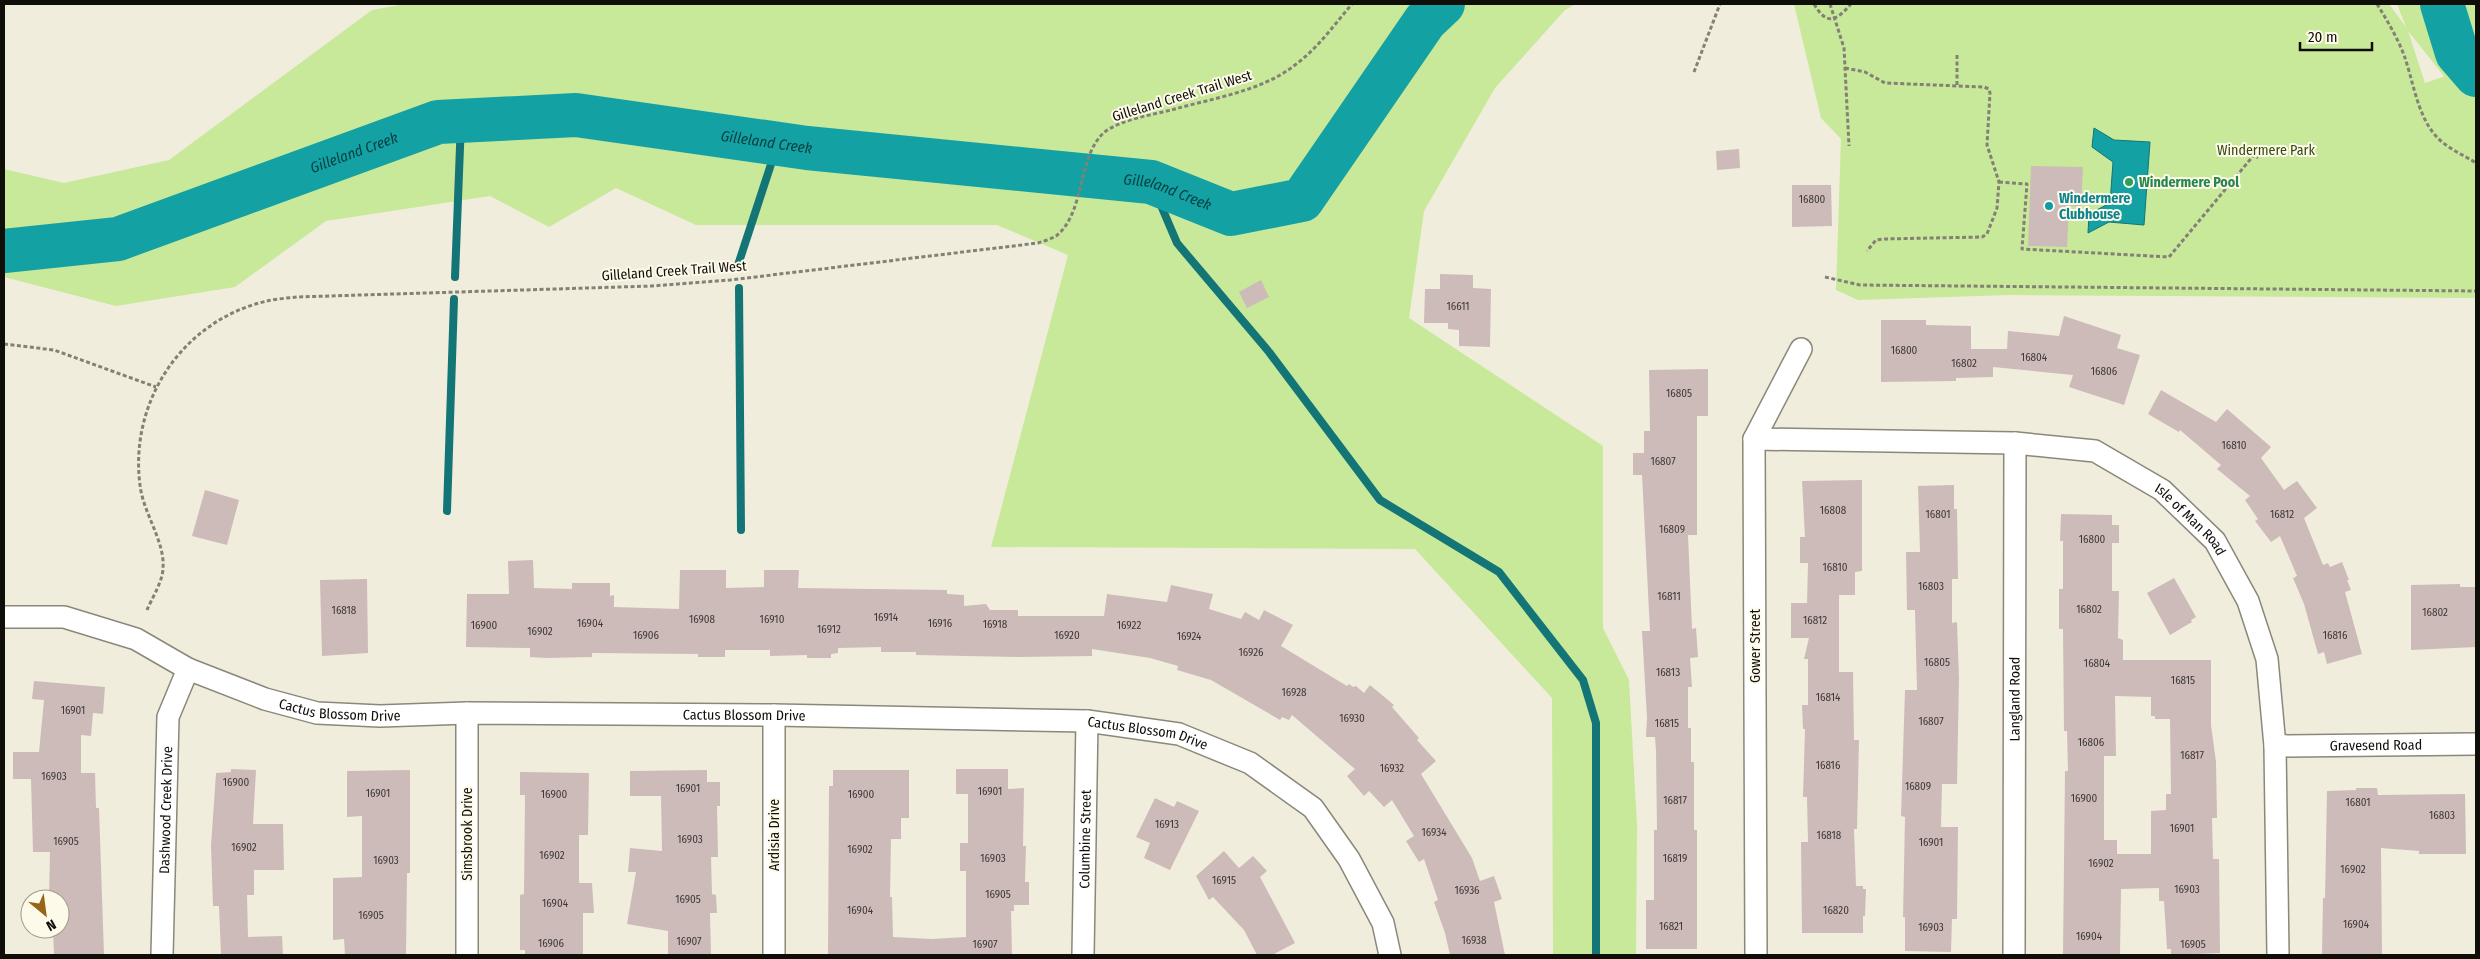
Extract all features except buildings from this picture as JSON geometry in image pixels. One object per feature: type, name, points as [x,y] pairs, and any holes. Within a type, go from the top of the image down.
[{"type":"street","name":"Gower Street","points":[[1756,955],[1754,440],[1801,349]]},
{"type":"street","name":"Isle of Man Road","points":[[1754,440],[2015,443],[2095,451],[2162,490],[2215,541],[2248,601],[2267,659],[2275,746],[2278,955]]},
{"type":"street","name":"Langland Road","points":[[2014,955],[2015,443]]},
{"type":"street","name":"Cactus Blossom Drive","points":[[4,617],[64,617],[136,639],[188,669],[265,699],[318,713],[380,716],[467,713],[774,714],[1087,721],[1179,734],[1250,763],[1313,808],[1349,859],[1383,922],[1390,955]]},
{"type":"street","name":"Dashwood Creek Drive","points":[[162,955],[168,717],[188,669]]},
{"type":"street","name":"Simsbrook Drive","points":[[466,955],[467,713]]},
{"type":"street","name":"Ardisia Drive","points":[[774,714],[774,955]]},
{"type":"street","name":"Columbine Street","points":[[1083,955],[1087,721]]},
{"type":"street","name":"Gravesend Road","points":[[2275,746],[2476,744]]},
{"type":"path","name":"Gilleland Creek Trail West","points":[[147,610],[164,570],[163,554],[147,516],[140,487],[137,458],[142,427],[156,387],[182,350],[207,328],[237,311],[267,301],[297,297],[652,286],[721,281],[1038,243],[1056,236],[1069,221],[1094,147],[1106,132],[1127,122],[1249,88],[1274,78],[1312,52],[1352,4]]},
{"type":"path","points":[[1694,72],[1720,4]]},
{"type":"path","points":[[1814,4],[1821,16],[1834,18],[1839,17],[1851,4]]},
{"type":"path","points":[[1830,4],[1844,48],[1849,146]]},
{"type":"path","points":[[2377,4],[2392,28],[2403,53],[2423,114],[2434,134],[2446,146],[2476,163]]},
{"type":"path","points":[[1957,55],[1957,85]]},
{"type":"path","points":[[1845,68],[1865,72],[1885,83],[1957,85],[1989,89],[1988,145],[1999,182],[1997,208],[1988,234],[1982,237],[1883,239],[1876,240],[1867,251]]},
{"type":"path","points":[[1999,182],[2028,184],[2022,249],[2169,257],[2254,155],[2258,158]]},
{"type":"path","points":[[1826,277],[1860,285],[2476,290]]},
{"type":"path","points":[[4,344],[54,350],[156,387]]},
{"type":"green space","points":[[405,4],[1576,4],[1565,10],[1495,88],[1424,211],[1409,318],[1603,446],[1603,628],[1629,680],[1637,825],[1636,955],[1553,955],[1552,698],[1415,549],[991,547],[1068,255],[997,225],[696,225],[616,188],[549,227],[490,196],[326,221],[235,287],[116,306],[4,277],[4,169],[64,183],[169,160],[372,10]]},
{"type":"green space","name":"Windermere Park","points":[[1794,4],[2389,4],[2406,27],[2397,4],[2476,4],[2476,298],[2008,295],[1858,300],[1836,290],[1841,139],[1821,118]],"holes":[[[2408,31],[2444,76],[2425,83]]]},
{"type":"water","name":"Windermere Pool","points":[[2094,128],[2114,140],[2150,142],[2144,225],[2109,222],[2088,233],[2089,214],[2110,203],[2113,162],[2092,147]]},
{"type":"waterway","name":"Gilleland Creek","points":[[4,251],[118,239],[438,122],[576,115],[807,148],[1151,182],[1231,214],[1302,200],[1425,21],[1443,4]]},
{"type":"waterway","name":"Gilleland Creek","points":[[2442,4],[2457,53],[2476,75]]},
{"type":"waterway","points":[[455,277],[461,121]]},
{"type":"waterway","points":[[737,268],[778,143]]},
{"type":"waterway","points":[[1151,182],[1177,243],[1269,352],[1380,500],[1499,572],[1583,680],[1596,723],[1596,955]]},
{"type":"waterway","points":[[739,288],[741,530]]},
{"type":"waterway","points":[[447,511],[454,299]]},
{"type":"place","name":"Windermere Pool","points":[[2129,182]]},
{"type":"place","name":"Windermere Clubhouse","points":[[2049,206]]}]
